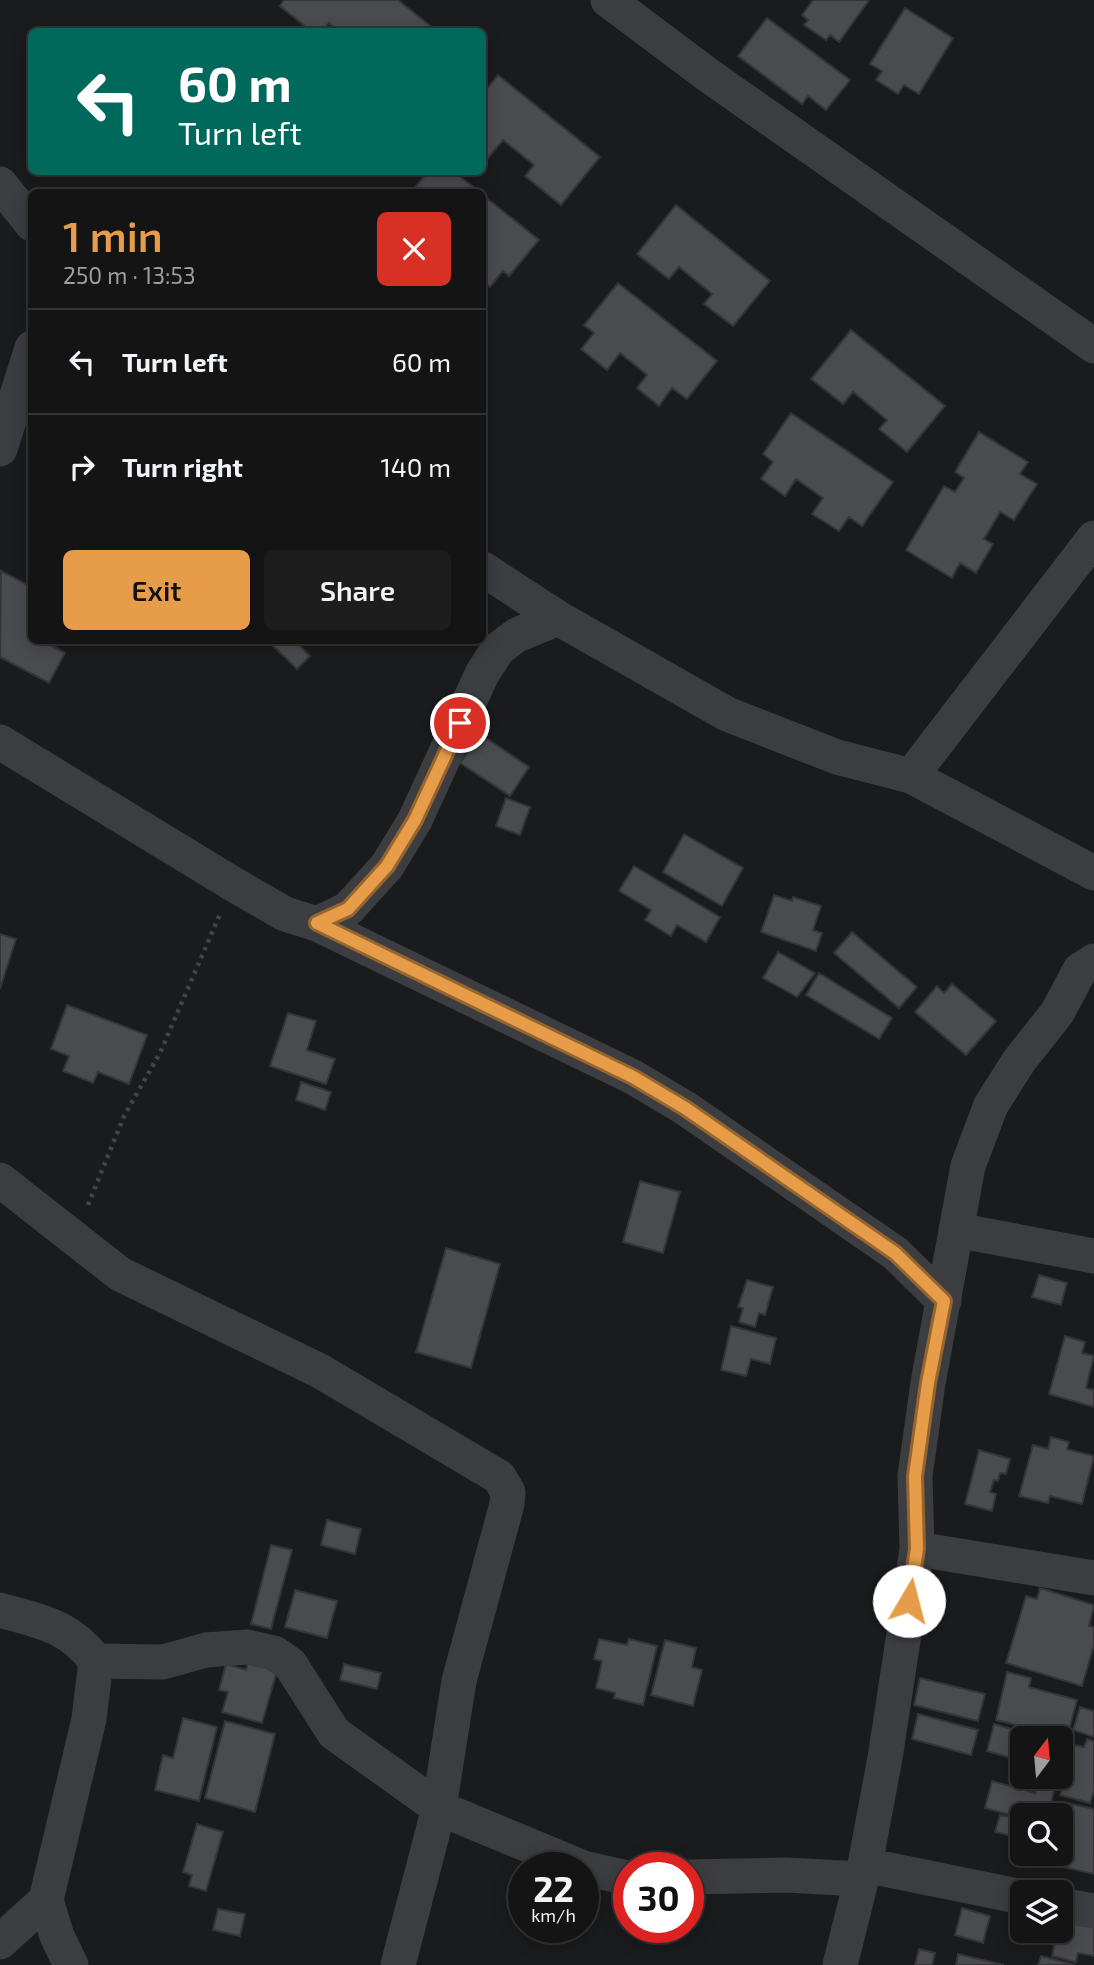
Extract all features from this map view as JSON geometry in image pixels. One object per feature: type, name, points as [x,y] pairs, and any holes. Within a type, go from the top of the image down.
[{"type":"street","points":[[608,0],[708,75],[1094,346]]},
{"type":"street","points":[[0,184],[28,219]]},
{"type":"street","points":[[0,449],[28,361]]},
{"type":"street","points":[[911,776],[1094,538]]},
{"type":"street","points":[[486,571],[558,618],[727,714],[837,757],[911,776],[1094,873]]},
{"type":"street","points":[[317,923],[348,909],[387,866],[415,820],[482,674],[498,649],[517,635],[558,618]]},
{"type":"street","points":[[0,742],[285,914],[317,923],[633,1077],[685,1108],[895,1253],[944,1301]]},
{"type":"street","points":[[840,1965],[863,1872],[917,1549],[915,1476],[928,1383],[968,1166],[991,1105],[1019,1061],[1057,1013],[1080,970],[1094,961]]},
{"type":"street","points":[[0,1180],[120,1274],[320,1371],[499,1477],[508,1492],[459,1681],[439,1808],[398,1965]]},
{"type":"street","points":[[956,1230],[1094,1256]]},
{"type":"street","points":[[917,1549],[1094,1578]]},
{"type":"street","points":[[0,1610],[46,1623],[79,1640],[96,1661],[89,1719],[46,1900],[57,1936],[71,1965]]},
{"type":"street","points":[[96,1661],[163,1662],[206,1650],[247,1647],[274,1653],[290,1664],[334,1733],[439,1808],[544,1852]]},
{"type":"street","points":[[704,1877],[863,1872],[1010,1895]]},
{"type":"street","points":[[0,1942],[46,1900]]},
{"type":"street","points":[[1073,1908],[1094,1912]]},
{"type":"path","points":[[74,1237],[124,1116],[160,1053],[233,884]]},
{"type":"building","points":[[284,0],[398,0],[433,28],[335,28],[329,23],[325,28],[307,28],[280,6]]},
{"type":"building","points":[[813,0],[869,0],[839,42],[830,35],[826,40],[804,25],[808,20],[802,15]]},
{"type":"building","points":[[905,8],[953,38],[919,94],[904,85],[898,94],[876,80],[882,71],[870,64]]},
{"type":"building","points":[[767,18],[850,80],[826,110],[808,96],[802,104],[738,56]]},
{"type":"building","points":[[498,75],[600,157],[561,205],[525,176],[534,165],[503,140],[488,158],[486,156],[486,90]]},
{"type":"building","points":[[425,175],[458,175],[476,189],[414,189]]},
{"type":"building","points":[[486,197],[539,240],[509,276],[503,271],[490,287],[486,284]]},
{"type":"building","points":[[676,205],[770,281],[733,326],[704,304],[712,294],[679,267],[669,279],[637,254]]},
{"type":"building","points":[[618,283],[717,361],[687,399],[672,388],[659,406],[637,388],[647,375],[620,353],[607,370],[581,349],[594,333],[584,325]]},
{"type":"building","points":[[851,330],[945,406],[907,452],[879,429],[887,420],[853,392],[843,404],[811,379]]},
{"type":"building","points":[[791,413],[893,482],[862,526],[849,517],[839,531],[812,514],[823,498],[796,479],[785,496],[761,479],[773,462],[763,454]]},
{"type":"building","points":[[979,432],[1028,462],[1020,474],[1037,484],[1014,520],[1000,512],[984,539],[993,544],[976,573],[960,563],[952,578],[906,550],[944,486],[955,492],[964,478],[955,472]]},
{"type":"building","points":[[1,571],[28,585],[28,644],[48,644],[65,653],[49,683],[0,657]]},
{"type":"building","points":[[271,644],[298,644],[310,656],[297,669]]},
{"type":"building","points":[[480,734],[529,767],[510,796],[460,763]]},
{"type":"building","points":[[506,798],[530,807],[520,835],[496,826]]},
{"type":"building","points":[[684,834],[743,868],[722,906],[663,872]]},
{"type":"building","points":[[634,866],[720,917],[706,942],[677,925],[671,936],[645,920],[651,910],[619,891]]},
{"type":"building","points":[[774,895],[792,901],[793,897],[821,906],[813,930],[822,933],[816,951],[761,932]]},
{"type":"building","points":[[852,932],[917,987],[899,1008],[834,953]]},
{"type":"building","points":[[0,934],[16,939],[0,989]]},
{"type":"building","points":[[778,952],[815,973],[797,997],[763,978]]},
{"type":"building","points":[[819,973],[892,1018],[879,1039],[806,995]]},
{"type":"building","points":[[952,984],[996,1021],[966,1055],[915,1012],[937,986],[944,993]]},
{"type":"building","points":[[67,1005],[147,1035],[129,1084],[98,1072],[93,1083],[63,1071],[69,1056],[51,1049]]},
{"type":"building","points":[[288,1013],[316,1021],[307,1050],[335,1059],[326,1084],[270,1066]]},
{"type":"building","points":[[301,1082],[331,1092],[325,1110],[296,1100]]},
{"type":"building","points":[[640,1181],[680,1192],[663,1253],[623,1242]]},
{"type":"building","points":[[446,1248],[500,1264],[471,1368],[416,1352]]},
{"type":"building","points":[[1039,1275],[1067,1283],[1061,1305],[1032,1297]]},
{"type":"building","points":[[747,1280],[773,1287],[765,1315],[759,1313],[755,1327],[739,1322],[743,1308],[738,1307]]},
{"type":"building","points":[[731,1326],[776,1338],[770,1364],[751,1359],[746,1376],[721,1370]]},
{"type":"building","points":[[1065,1336],[1085,1342],[1082,1353],[1094,1356],[1086,1388],[1094,1390],[1094,1407],[1049,1394]]},
{"type":"building","points":[[1051,1437],[1069,1442],[1067,1449],[1094,1456],[1082,1504],[1050,1496],[1048,1503],[1019,1496],[1033,1445],[1048,1449]]},
{"type":"building","points":[[979,1450],[1010,1459],[1006,1474],[1000,1473],[998,1481],[994,1480],[990,1492],[996,1494],[992,1511],[965,1504]]},
{"type":"building","points":[[327,1520],[361,1529],[355,1554],[321,1545]]},
{"type":"building","points":[[271,1545],[292,1550],[271,1629],[251,1624]]},
{"type":"building","points":[[1040,1588],[1094,1605],[1089,1626],[1094,1627],[1094,1645],[1082,1686],[1006,1663],[1026,1596],[1037,1599]]},
{"type":"building","points":[[295,1590],[337,1601],[327,1638],[285,1627]]},
{"type":"building","points":[[599,1639],[627,1645],[629,1639],[657,1646],[643,1705],[614,1698],[615,1693],[596,1688],[602,1661],[594,1659]]},
{"type":"building","points":[[665,1640],[696,1648],[692,1667],[702,1670],[693,1706],[651,1695]]},
{"type":"building","points":[[251,1652],[280,1661],[262,1723],[222,1712],[228,1692],[219,1690],[226,1664],[246,1670]]},
{"type":"building","points":[[344,1664],[381,1673],[377,1689],[340,1680]]},
{"type":"building","points":[[1007,1672],[1031,1678],[1029,1687],[1077,1700],[1070,1726],[1020,1726],[996,1720]]},
{"type":"building","points":[[920,1678],[985,1694],[978,1721],[914,1705]]},
{"type":"building","points":[[1080,1707],[1094,1711],[1094,1737],[1073,1730]]},
{"type":"building","points":[[918,1714],[978,1730],[971,1755],[912,1739]]},
{"type":"building","points":[[183,1718],[217,1727],[199,1801],[155,1790],[163,1755],[173,1758]]},
{"type":"building","points":[[225,1721],[275,1734],[255,1812],[205,1798]]},
{"type":"building","points":[[994,1724],[1010,1728],[1010,1758],[987,1751]]},
{"type":"building","points":[[1087,1739],[1094,1741],[1094,1791],[1090,1803],[1060,1795],[1062,1789],[1073,1789],[1074,1745],[1084,1747]]},
{"type":"building","points":[[992,1781],[1010,1786],[1010,1789],[1035,1793],[1036,1789],[1055,1789],[1051,1803],[1010,1803],[1010,1815],[985,1808]]},
{"type":"building","points":[[1073,1804],[1094,1809],[1094,1874],[1059,1866],[1073,1866]]},
{"type":"building","points":[[1000,1815],[1010,1817],[1010,1835],[995,1832]]},
{"type":"building","points":[[197,1824],[223,1832],[206,1891],[189,1886],[192,1875],[183,1872]]},
{"type":"building","points":[[962,1908],[990,1916],[983,1943],[955,1935]]},
{"type":"building","points":[[218,1909],[245,1914],[240,1936],[213,1930]]},
{"type":"building","points":[[1073,1919],[1094,1920],[1094,1956],[1078,1953],[1076,1962],[1052,1956],[1055,1943],[1073,1943]]},
{"type":"building","points":[[919,1949],[935,1953],[932,1965],[915,1965]]},
{"type":"building","points":[[958,1954],[1004,1965],[956,1965]]},
{"type":"building","points":[[1041,1956],[1075,1965],[1038,1965]]},
{"type":"route","points":[[460,723],[415,820],[387,866],[348,909],[317,923],[633,1077],[685,1108],[895,1253],[944,1301],[928,1383],[915,1476],[917,1549],[909,1601]]}]
